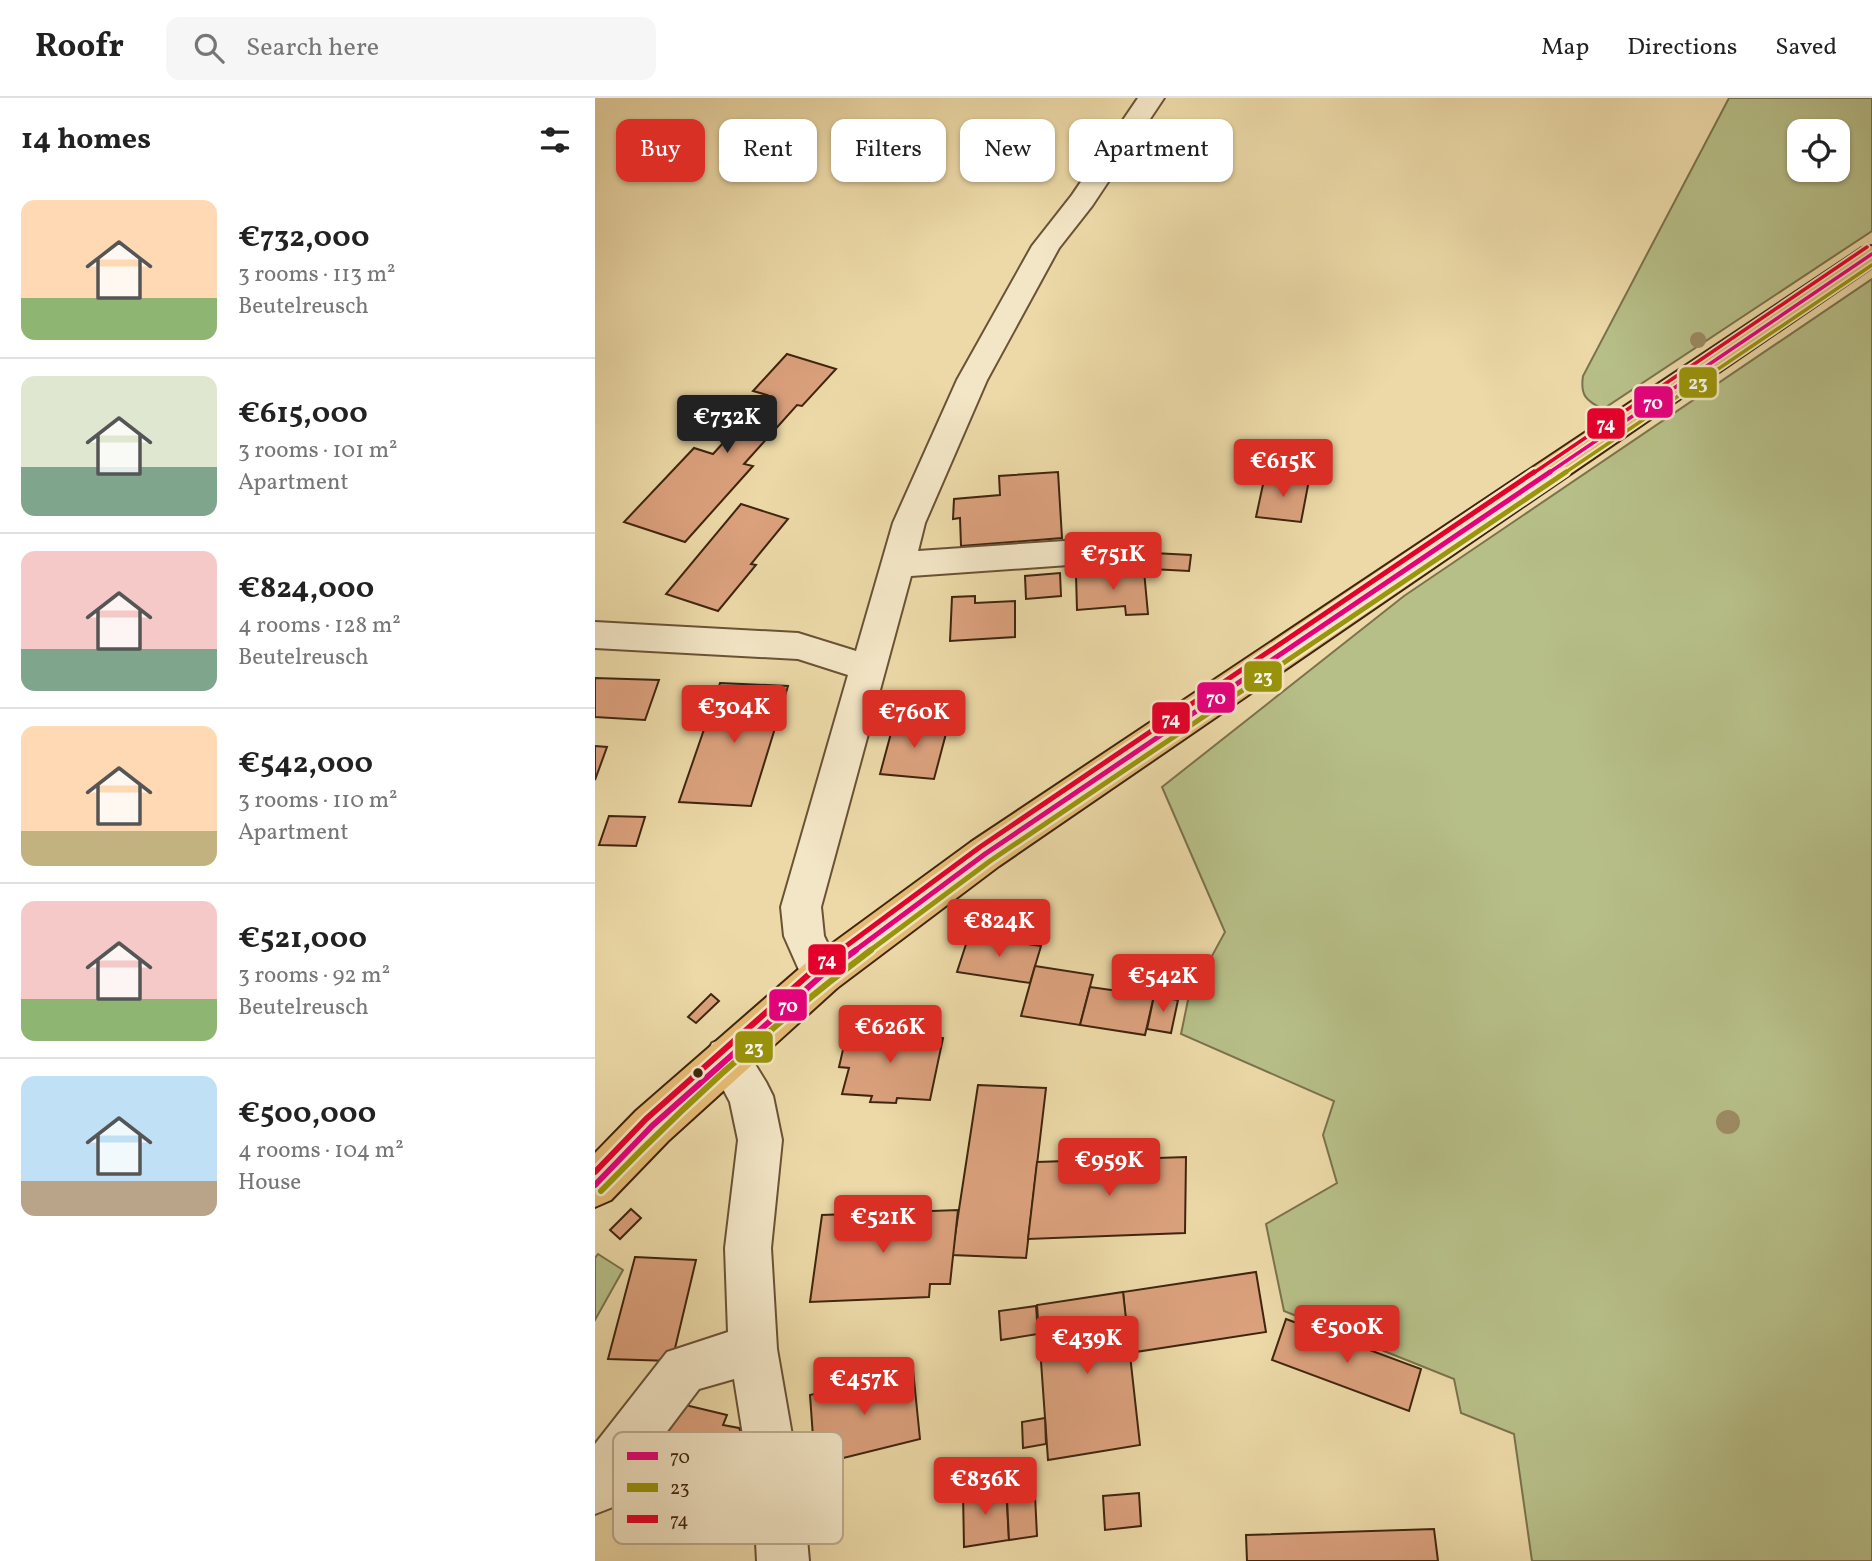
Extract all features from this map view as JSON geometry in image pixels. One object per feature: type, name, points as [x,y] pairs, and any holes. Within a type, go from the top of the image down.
[{"type":"main road","points":[[595,1185],[652,1126],[822,975],[997,846],[1872,254]]},
{"type":"street","points":[[822,975],[804,936],[801,907],[909,523],[972,380],[1046,246],[1082,200],[1151,98]]},
{"type":"street","points":[[897,565],[1139,548]]},
{"type":"street","points":[[595,635],[799,646],[867,668]]},
{"type":"street","points":[[727,1057],[751,1096],[760,1140],[748,1248],[753,1349],[767,1432]]},
{"type":"street","points":[[635,1432],[684,1369],[753,1349]]},
{"type":"street","points":[[595,1489],[613,1461]]},
{"type":"green space","points":[[1729,98],[1872,98],[1872,231],[1603,409],[1585,397],[1582,388],[1583,376]]},
{"type":"green space","points":[[1872,279],[1872,1561],[1532,1561],[1514,1434],[1461,1413],[1454,1379],[1284,1311],[1266,1224],[1337,1183],[1323,1135],[1334,1101],[1181,1034],[1188,1000],[1225,932],[1162,787],[1404,596]]},
{"type":"green space","points":[[598,1254],[623,1270],[595,1320],[595,1258]]},
{"type":"building","points":[[787,354],[836,369],[802,406],[797,405],[744,464],[753,466],[685,542],[624,522],[694,448],[713,454],[767,395],[753,391]]},
{"type":"building","points":[[1058,472],[1062,538],[961,546],[960,518],[953,519],[954,499],[1000,495],[999,476]]},
{"type":"building","points":[[1265,475],[1309,480],[1301,522],[1256,517]]},
{"type":"building","points":[[741,504],[788,519],[751,564],[756,565],[718,611],[666,594]]},
{"type":"building","points":[[1153,553],[1191,555],[1189,571],[1151,569]]},
{"type":"building","points":[[1144,571],[1148,614],[1126,615],[1125,606],[1077,610],[1076,575]]},
{"type":"building","points":[[1060,573],[1061,596],[1026,599],[1025,576]]},
{"type":"building","points":[[975,596],[975,603],[1015,601],[1015,637],[950,641],[952,597]]},
{"type":"building","points":[[595,678],[659,680],[645,720],[595,717]]},
{"type":"building","points":[[720,683],[788,686],[751,806],[679,802]]},
{"type":"building","points":[[894,722],[948,726],[934,779],[880,774]]},
{"type":"building","points":[[595,746],[607,747],[595,780]]},
{"type":"building","points":[[609,816],[645,817],[636,846],[599,845]]},
{"type":"building","points":[[969,935],[1041,946],[1030,983],[957,972]]},
{"type":"building","points":[[1035,966],[1093,975],[1080,1025],[1021,1016]]},
{"type":"building","points":[[1090,987],[1154,996],[1145,1035],[1080,1025]]},
{"type":"building","points":[[711,994],[719,1001],[696,1023],[688,1017]]},
{"type":"building","points":[[1154,996],[1178,1000],[1171,1033],[1147,1029]]},
{"type":"building","points":[[877,1030],[943,1038],[930,1100],[897,1098],[896,1103],[870,1102],[872,1096],[842,1094],[849,1068],[839,1067],[847,1032],[876,1034]]},
{"type":"building","points":[[978,1085],[1046,1088],[1026,1258],[952,1255]]},
{"type":"building","points":[[1186,1157],[1185,1233],[1028,1239],[1037,1162]]},
{"type":"building","points":[[631,1209],[641,1218],[620,1239],[610,1230]]},
{"type":"building","points":[[958,1210],[950,1284],[930,1284],[929,1297],[810,1302],[822,1215]]},
{"type":"building","points":[[635,1257],[696,1260],[672,1361],[608,1359]]},
{"type":"building","points":[[1256,1272],[1266,1332],[1129,1353],[1123,1292]]},
{"type":"building","points":[[1123,1292],[1140,1445],[1048,1460],[1037,1305]]},
{"type":"building","points":[[1036,1306],[1038,1334],[1001,1340],[999,1311]]},
{"type":"building","points":[[1286,1319],[1421,1369],[1409,1411],[1272,1360]]},
{"type":"building","points":[[913,1370],[920,1439],[843,1458],[843,1432],[813,1432],[810,1395]]},
{"type":"building","points":[[677,1403],[727,1415],[723,1425],[739,1428],[741,1432],[666,1432]]},
{"type":"building","points":[[1045,1418],[1046,1444],[1023,1448],[1022,1422]]},
{"type":"building","points":[[1006,1487],[1009,1540],[964,1547],[963,1493]]},
{"type":"building","points":[[1139,1493],[1141,1526],[1105,1530],[1103,1496]]},
{"type":"building","points":[[1035,1495],[1037,1536],[1009,1540],[1007,1499]]},
{"type":"building","points":[[1434,1529],[1438,1561],[1247,1561],[1246,1535]]},
{"type":"transit line","name":"74","points":[[595,1172],[646,1119],[816,968],[980,847],[1867,247]]},
{"type":"transit line","name":"70","points":[[595,1185],[652,1126],[822,975],[985,854],[1872,254]]},
{"type":"transit line","name":"23","points":[[601,1191],[658,1132],[828,982],[990,861],[1872,265]]}]
